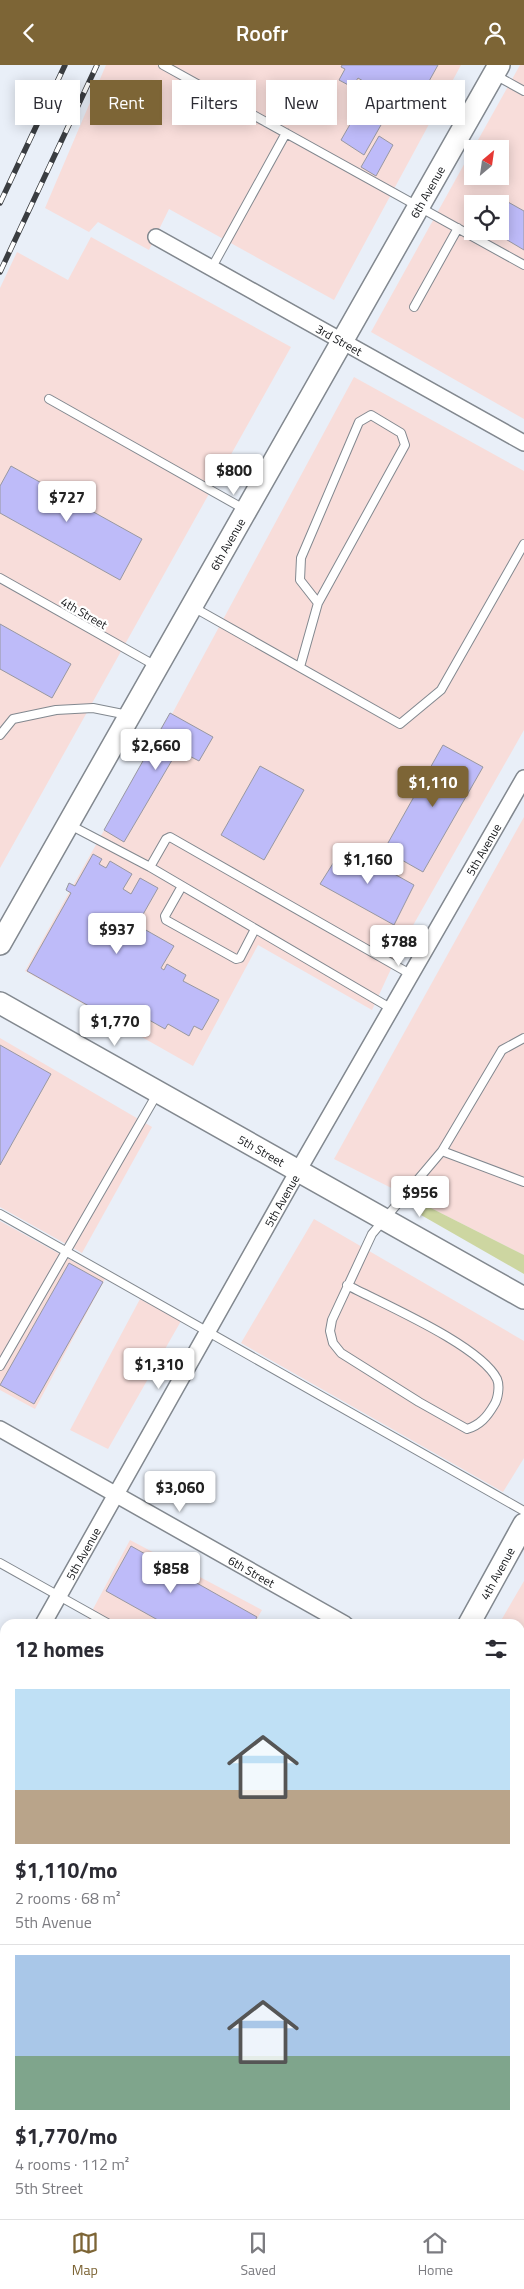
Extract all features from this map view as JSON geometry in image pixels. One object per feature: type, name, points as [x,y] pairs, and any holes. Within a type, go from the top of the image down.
[{"type":"street","name":"6th Avenue","points":[[0,944],[496,70]]},
{"type":"street","name":"3rd Street","points":[[156,237],[524,443]]},
{"type":"street","name":"5th Avenue","points":[[46,1619],[298,1171],[524,778]]},
{"type":"street","name":"5th Street","points":[[0,1003],[524,1298]]},
{"type":"street","name":"6th Street","points":[[0,1429],[336,1619]]},
{"type":"street","name":"4th Avenue","points":[[472,1619],[524,1524]]},
{"type":"lane","points":[[163,65],[524,265]]},
{"type":"lane","points":[[496,70],[524,91]]},
{"type":"lane","points":[[211,269],[286,133]]},
{"type":"lane","points":[[414,307],[458,228]]},
{"type":"lane","points":[[49,399],[246,510]]},
{"type":"lane","points":[[300,667],[318,603],[405,445],[401,433],[371,415],[359,422],[302,558],[300,580],[318,603]]},
{"type":"lane","points":[[192,606],[400,724],[441,690],[524,544]]},
{"type":"lane","name":"4th Street","points":[[0,578],[157,667]]},
{"type":"lane","points":[[0,735],[13,719],[56,710],[93,708],[130,715]]},
{"type":"lane","points":[[68,824],[182,885],[392,1009]]},
{"type":"lane","points":[[150,867],[166,839],[170,837],[412,975]]},
{"type":"lane","points":[[182,885],[165,916],[166,920],[236,959],[240,958],[255,929]]},
{"type":"lane","points":[[347,1285],[464,1346],[488,1367],[498,1381],[498,1399],[486,1419],[467,1429],[419,1402],[341,1353],[334,1343],[330,1331],[332,1320],[347,1285],[372,1233],[442,1151],[502,1050],[524,1038]]},
{"type":"lane","points":[[0,1366],[158,1092]]},
{"type":"lane","points":[[442,1151],[524,1182]]},
{"type":"lane","points":[[0,1214],[524,1511]]},
{"type":"lane","points":[[0,1563],[101,1619]]},
{"type":"lane","points":[[92,1619],[94,1615]]},
{"type":"shaded area","points":[[106,65],[461,65],[453,80],[347,80],[347,125],[429,125],[334,300],[169,209],[149,250],[98,222],[89,232],[45,208],[90,103],[90,125],[162,125],[162,80],[100,80]]},
{"type":"shaded area","points":[[520,65],[524,65],[524,419],[371,332],[464,164],[464,185],[509,185],[509,140],[478,140]]},
{"type":"shaded area","points":[[91,237],[291,347],[0,868],[0,288],[17,252],[68,280]]},
{"type":"shaded area","points":[[354,377],[524,471],[524,730],[403,943],[372,1010],[258,945],[193,1066],[25,971],[170,713],[172,714]]},
{"type":"shaded area","points":[[524,817],[524,1255],[334,1159]]},
{"type":"shaded area","points":[[0,1038],[152,1127],[82,1253],[0,1207]]},
{"type":"shaded area","points":[[314,1219],[524,1341],[524,1458],[503,1492],[241,1343]]},
{"type":"shaded area","points":[[0,1221],[105,1279],[35,1409],[0,1390]]},
{"type":"shaded area","points":[[140,1299],[181,1321],[108,1449],[70,1430]]},
{"type":"shaded area","points":[[130,1540],[262,1610],[257,1619],[88,1619]]},
{"type":"shaded area","points":[[524,1581],[524,1619],[502,1619]]},
{"type":"green space","points":[[427,1206],[524,1255],[524,1274],[421,1215]]},
{"type":"building","points":[[342,65],[438,65],[430,80],[361,80],[358,78],[357,80],[347,80],[347,84],[339,80],[345,69],[341,67]]},
{"type":"building","points":[[350,125],[381,125],[364,155],[341,140]]},
{"type":"building","points":[[379,136],[393,145],[376,176],[361,167]]},
{"type":"building","points":[[509,203],[524,211],[524,250],[507,240],[509,240]]},
{"type":"building","points":[[11,466],[142,539],[120,580],[0,513],[0,486]]},
{"type":"building","points":[[0,624],[71,664],[52,698],[0,669]]},
{"type":"building","points":[[170,713],[213,737],[199,761],[178,750],[124,842],[104,830]]},
{"type":"building","points":[[443,745],[483,767],[423,872],[384,850]]},
{"type":"building","points":[[260,766],[304,790],[264,860],[221,835]]},
{"type":"building","points":[[344,846],[414,885],[394,925],[320,884]]},
{"type":"building","points":[[93,854],[102,859],[99,864],[106,868],[110,861],[132,874],[123,889],[131,894],[140,878],[158,888],[137,925],[174,946],[161,968],[164,970],[167,964],[186,975],[183,981],[219,1000],[202,1030],[194,1026],[189,1036],[168,1024],[165,1029],[135,1012],[126,1027],[27,971],[71,893],[66,890],[69,883],[75,886]]},
{"type":"building","points":[[0,1045],[51,1074],[0,1165]]},
{"type":"building","points":[[69,1263],[103,1282],[34,1404],[0,1385]]},
{"type":"building","points":[[131,1546],[257,1617],[256,1619],[156,1619],[106,1591]]},
{"type":"railway","points":[[0,203],[65,65]]},
{"type":"railway","points":[[0,272],[97,65]]}]
